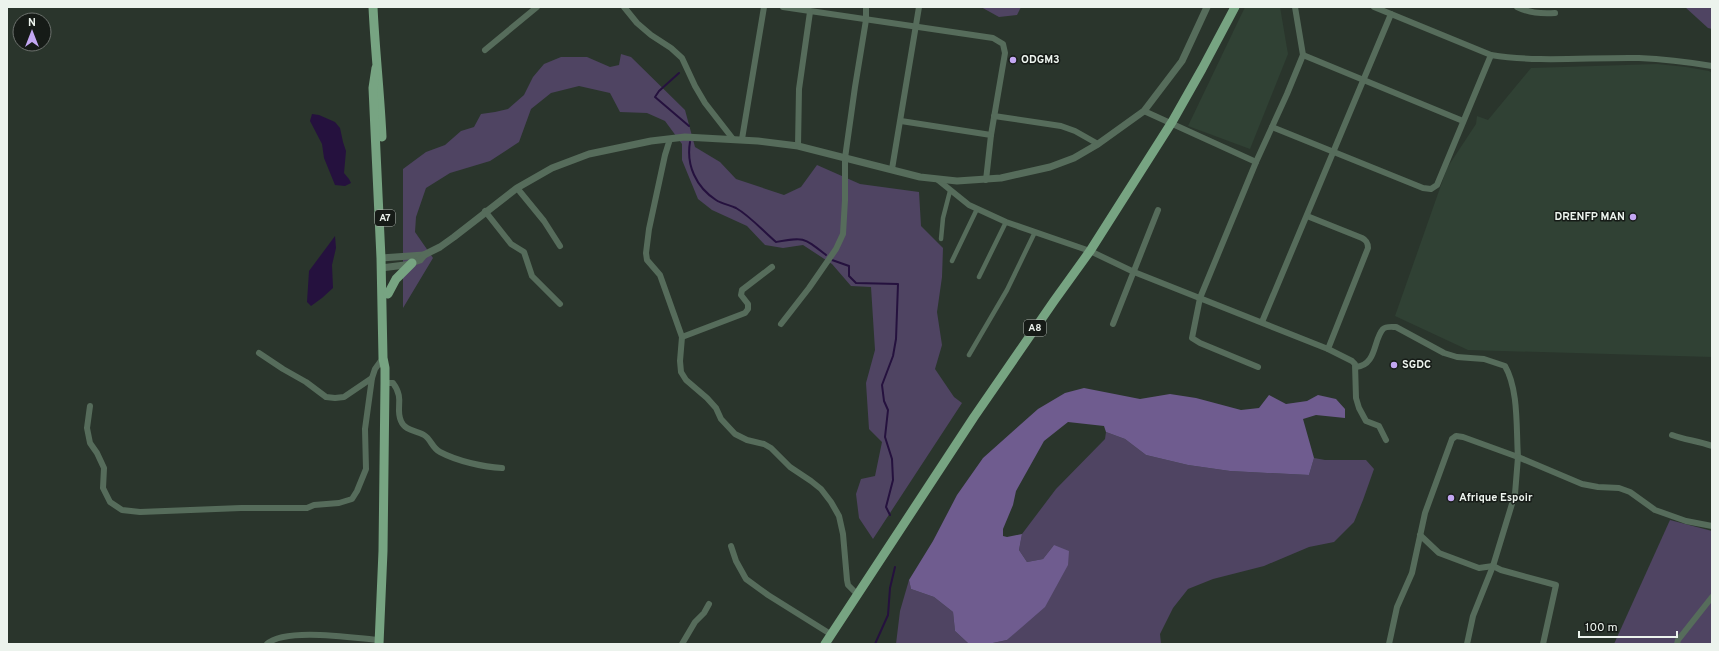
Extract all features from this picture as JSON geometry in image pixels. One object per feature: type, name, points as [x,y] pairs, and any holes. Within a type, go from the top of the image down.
[{"type":"main road","name":"A7","points":[[373,7],[376,68],[380,88],[384,263],[383,358],[385,368]]},
{"type":"main road","name":"A8","points":[[825,644],[1022,347],[1090,251],[1172,122],[1235,7]]},
{"type":"main road","name":"A7","points":[[379,642],[383,551],[385,368],[387,349],[388,294],[384,263]]},
{"type":"main road","points":[[388,294],[401,273],[412,263]]},
{"type":"street","points":[[485,50],[537,7]]},
{"type":"street","points":[[624,7],[637,23],[651,36],[671,48],[682,58],[705,103],[733,139]]},
{"type":"street","points":[[742,139],[764,7]]},
{"type":"street","points":[[783,7],[916,28],[992,38],[1003,44],[1005,53],[991,135],[986,180]]},
{"type":"street","points":[[781,324],[809,288],[836,249],[843,234],[845,206],[845,158],[854,87],[866,20],[866,7]]},
{"type":"street","points":[[892,169],[920,7]]},
{"type":"street","points":[[384,263],[424,255],[440,247],[517,188],[552,168],[589,154],[627,145],[685,138],[742,139],[798,146],[938,180],[957,182],[986,180],[1050,167],[1074,158],[1098,144],[1144,111],[1182,61],[1207,7]]},
{"type":"street","points":[[1258,367],[1200,343],[1192,338],[1200,298],[1256,162],[1303,55],[1295,7]]},
{"type":"street","points":[[1374,7],[1491,55],[1507,58],[1640,58],[1712,66]]},
{"type":"street","points":[[1517,7],[1542,14],[1555,13]]},
{"type":"street","points":[[798,146],[799,89],[810,12]]},
{"type":"street","points":[[1262,322],[1391,14]]},
{"type":"street","points":[[1303,55],[1463,121]]},
{"type":"street","points":[[1272,127],[1423,188],[1431,189],[1437,185],[1491,55]]},
{"type":"street","points":[[1144,111],[1172,122],[1256,162]]},
{"type":"street","points":[[994,116],[1061,126],[1075,131],[1098,144]]},
{"type":"street","points":[[901,121],[991,135]]},
{"type":"street","points":[[670,139],[661,170],[649,229],[646,253],[647,260],[660,275],[682,337],[680,362],[681,372],[686,380],[716,408],[721,419],[735,434],[747,440],[764,444],[771,448],[790,467],[821,489],[839,516],[843,534],[848,585],[857,594]]},
{"type":"street","points":[[938,180],[950,191],[977,209],[1006,222],[1090,251],[1134,272],[1262,322],[1328,349],[1352,361],[1356,367],[1356,398],[1361,414],[1366,421],[1379,426],[1386,440]]},
{"type":"street","points":[[517,188],[544,221],[560,246]]},
{"type":"street","points":[[941,238],[943,218],[950,191]]},
{"type":"street","points":[[952,261],[977,209]]},
{"type":"street","points":[[1113,324],[1158,210]]},
{"type":"street","points":[[485,212],[511,244],[524,252],[532,276],[560,304]]},
{"type":"street","points":[[1307,216],[1362,238],[1366,240],[1368,244],[1368,248],[1328,349]]},
{"type":"street","points":[[979,277],[1006,222]]},
{"type":"street","points":[[969,355],[1007,290],[1035,232]]},
{"type":"street","points":[[384,263],[412,263],[420,260],[424,255]]},
{"type":"street","points":[[682,337],[745,313],[748,309],[748,304],[742,295],[742,290],[772,267]]},
{"type":"street","points":[[1356,367],[1363,366],[1369,360],[1383,329],[1388,326],[1396,327],[1444,354],[1457,357],[1484,359],[1505,366],[1511,375],[1514,394],[1518,457],[1515,494],[1493,566],[1473,616],[1467,644]]},
{"type":"street","points":[[259,353],[306,382],[326,397],[344,397],[372,378]]},
{"type":"street","points":[[90,406],[87,428],[90,443],[97,453],[104,468],[103,488],[110,502],[122,510],[140,512],[241,508],[306,508],[314,505],[339,503],[352,499],[366,469],[365,429],[372,378],[375,369],[383,358]]},
{"type":"street","points":[[385,383],[393,384],[397,388],[400,396],[399,417],[401,423],[407,428],[428,438],[433,447],[440,452],[476,464],[502,468]]},
{"type":"street","points":[[1672,435],[1684,440],[1702,442],[1712,446]]},
{"type":"street","points":[[1389,644],[1397,607],[1412,573],[1424,513],[1452,439],[1456,436],[1463,437],[1518,457],[1582,484],[1598,487],[1619,488],[1630,492],[1655,510],[1686,520],[1712,526]]},
{"type":"street","points":[[1420,535],[1430,546],[1446,556],[1479,568],[1493,566],[1501,570],[1556,585],[1543,644]]},
{"type":"street","points":[[731,546],[736,561],[746,579],[768,595],[832,635]]},
{"type":"street","points":[[1677,644],[1678,640],[1712,597]]},
{"type":"street","points":[[682,644],[695,622],[704,613],[709,604]]},
{"type":"street","points":[[267,644],[277,638],[309,634],[379,642]]},
{"type":"shaded area","points":[[981,7],[1021,7],[1017,15],[999,17]]},
{"type":"shaded area","points":[[1245,7],[1280,7],[1288,54],[1250,149],[1188,126]]},
{"type":"shaded area","points":[[1685,7],[1712,7],[1712,29],[1708,28]]},
{"type":"shaded area","points":[[621,54],[631,57],[685,110],[695,147],[720,162],[736,179],[784,195],[801,187],[817,165],[860,184],[919,192],[921,226],[943,248],[942,277],[937,312],[942,345],[935,369],[954,397],[962,403],[873,539],[859,518],[856,494],[861,479],[875,476],[882,442],[869,429],[866,383],[875,350],[871,287],[851,286],[832,264],[803,245],[783,248],[765,245],[747,226],[712,210],[698,199],[682,160],[682,144],[665,121],[647,113],[620,112],[610,93],[579,86],[551,93],[531,109],[519,142],[490,161],[450,173],[426,188],[416,217],[415,232],[433,258],[403,308],[403,169],[426,152],[445,145],[461,131],[474,127],[481,114],[508,109],[524,95],[533,77],[544,64],[561,57],[587,57],[610,67],[619,65]]},
{"type":"shaded area","points":[[1657,64],[1686,67],[1709,71],[1712,73],[1712,357],[1468,350],[1395,316],[1447,168],[1476,124],[1477,116],[1488,120],[1531,68]]},
{"type":"shaded area","points":[[312,114],[319,115],[335,122],[340,128],[346,151],[344,173],[351,183],[345,186],[335,185],[324,158],[322,144],[310,121]]},
{"type":"shaded area","points":[[335,236],[336,248],[332,265],[333,288],[311,306],[307,302],[309,271]]},
{"type":"shaded area","points":[[1084,388],[1140,399],[1170,394],[1196,398],[1241,410],[1259,408],[1269,395],[1286,404],[1307,401],[1318,395],[1336,399],[1345,409],[1345,418],[1316,415],[1303,419],[1314,458],[1309,475],[1230,471],[1188,465],[1146,455],[1125,439],[1106,432],[1104,426],[1068,422],[1044,441],[1016,491],[1013,505],[1003,529],[1003,536],[1007,537],[1022,534],[1019,550],[1027,562],[1043,559],[1054,545],[1069,551],[1068,565],[1045,607],[1007,640],[988,644],[969,644],[955,631],[953,612],[934,597],[911,589],[909,580],[933,541],[957,495],[983,458],[1038,409],[1065,393]]},
{"type":"shaded area","points":[[1106,432],[1125,439],[1146,455],[1188,465],[1230,471],[1309,475],[1314,458],[1325,460],[1366,460],[1374,469],[1354,522],[1334,542],[1309,547],[1264,566],[1213,579],[1188,589],[1173,608],[1160,634],[1161,644],[988,644],[1007,640],[1021,627],[1054,545],[1043,559],[1027,562],[1019,550],[1022,534],[1056,489],[1105,439]]},
{"type":"shaded area","points":[[1670,520],[1712,531],[1712,644],[1614,644]]},
{"type":"shaded area","points":[[909,580],[911,589],[934,597],[953,612],[955,631],[969,644],[896,644],[900,611]]},
{"type":"waterway","points":[[679,73],[659,91],[655,97],[689,126]]},
{"type":"waterway","points":[[690,142],[689,151],[691,167],[698,182],[709,195],[718,201],[741,211],[776,242],[792,239],[803,240],[826,255]]},
{"type":"waterway","points":[[832,260],[849,266],[849,276],[856,283],[898,284],[896,339],[893,356],[882,385],[884,401],[888,410],[885,437],[892,459],[893,480],[886,507],[890,515]]},
{"type":"waterway","points":[[875,644],[888,615],[890,588],[895,567]]},
{"type":"place","name":"ODGM3","points":[[1013,60]]},
{"type":"place","name":"DRENFP MAN","points":[[1633,217]]},
{"type":"place","name":"SGDC","points":[[1394,365]]},
{"type":"place","name":"Afrique Espoir","points":[[1451,498]]}]
